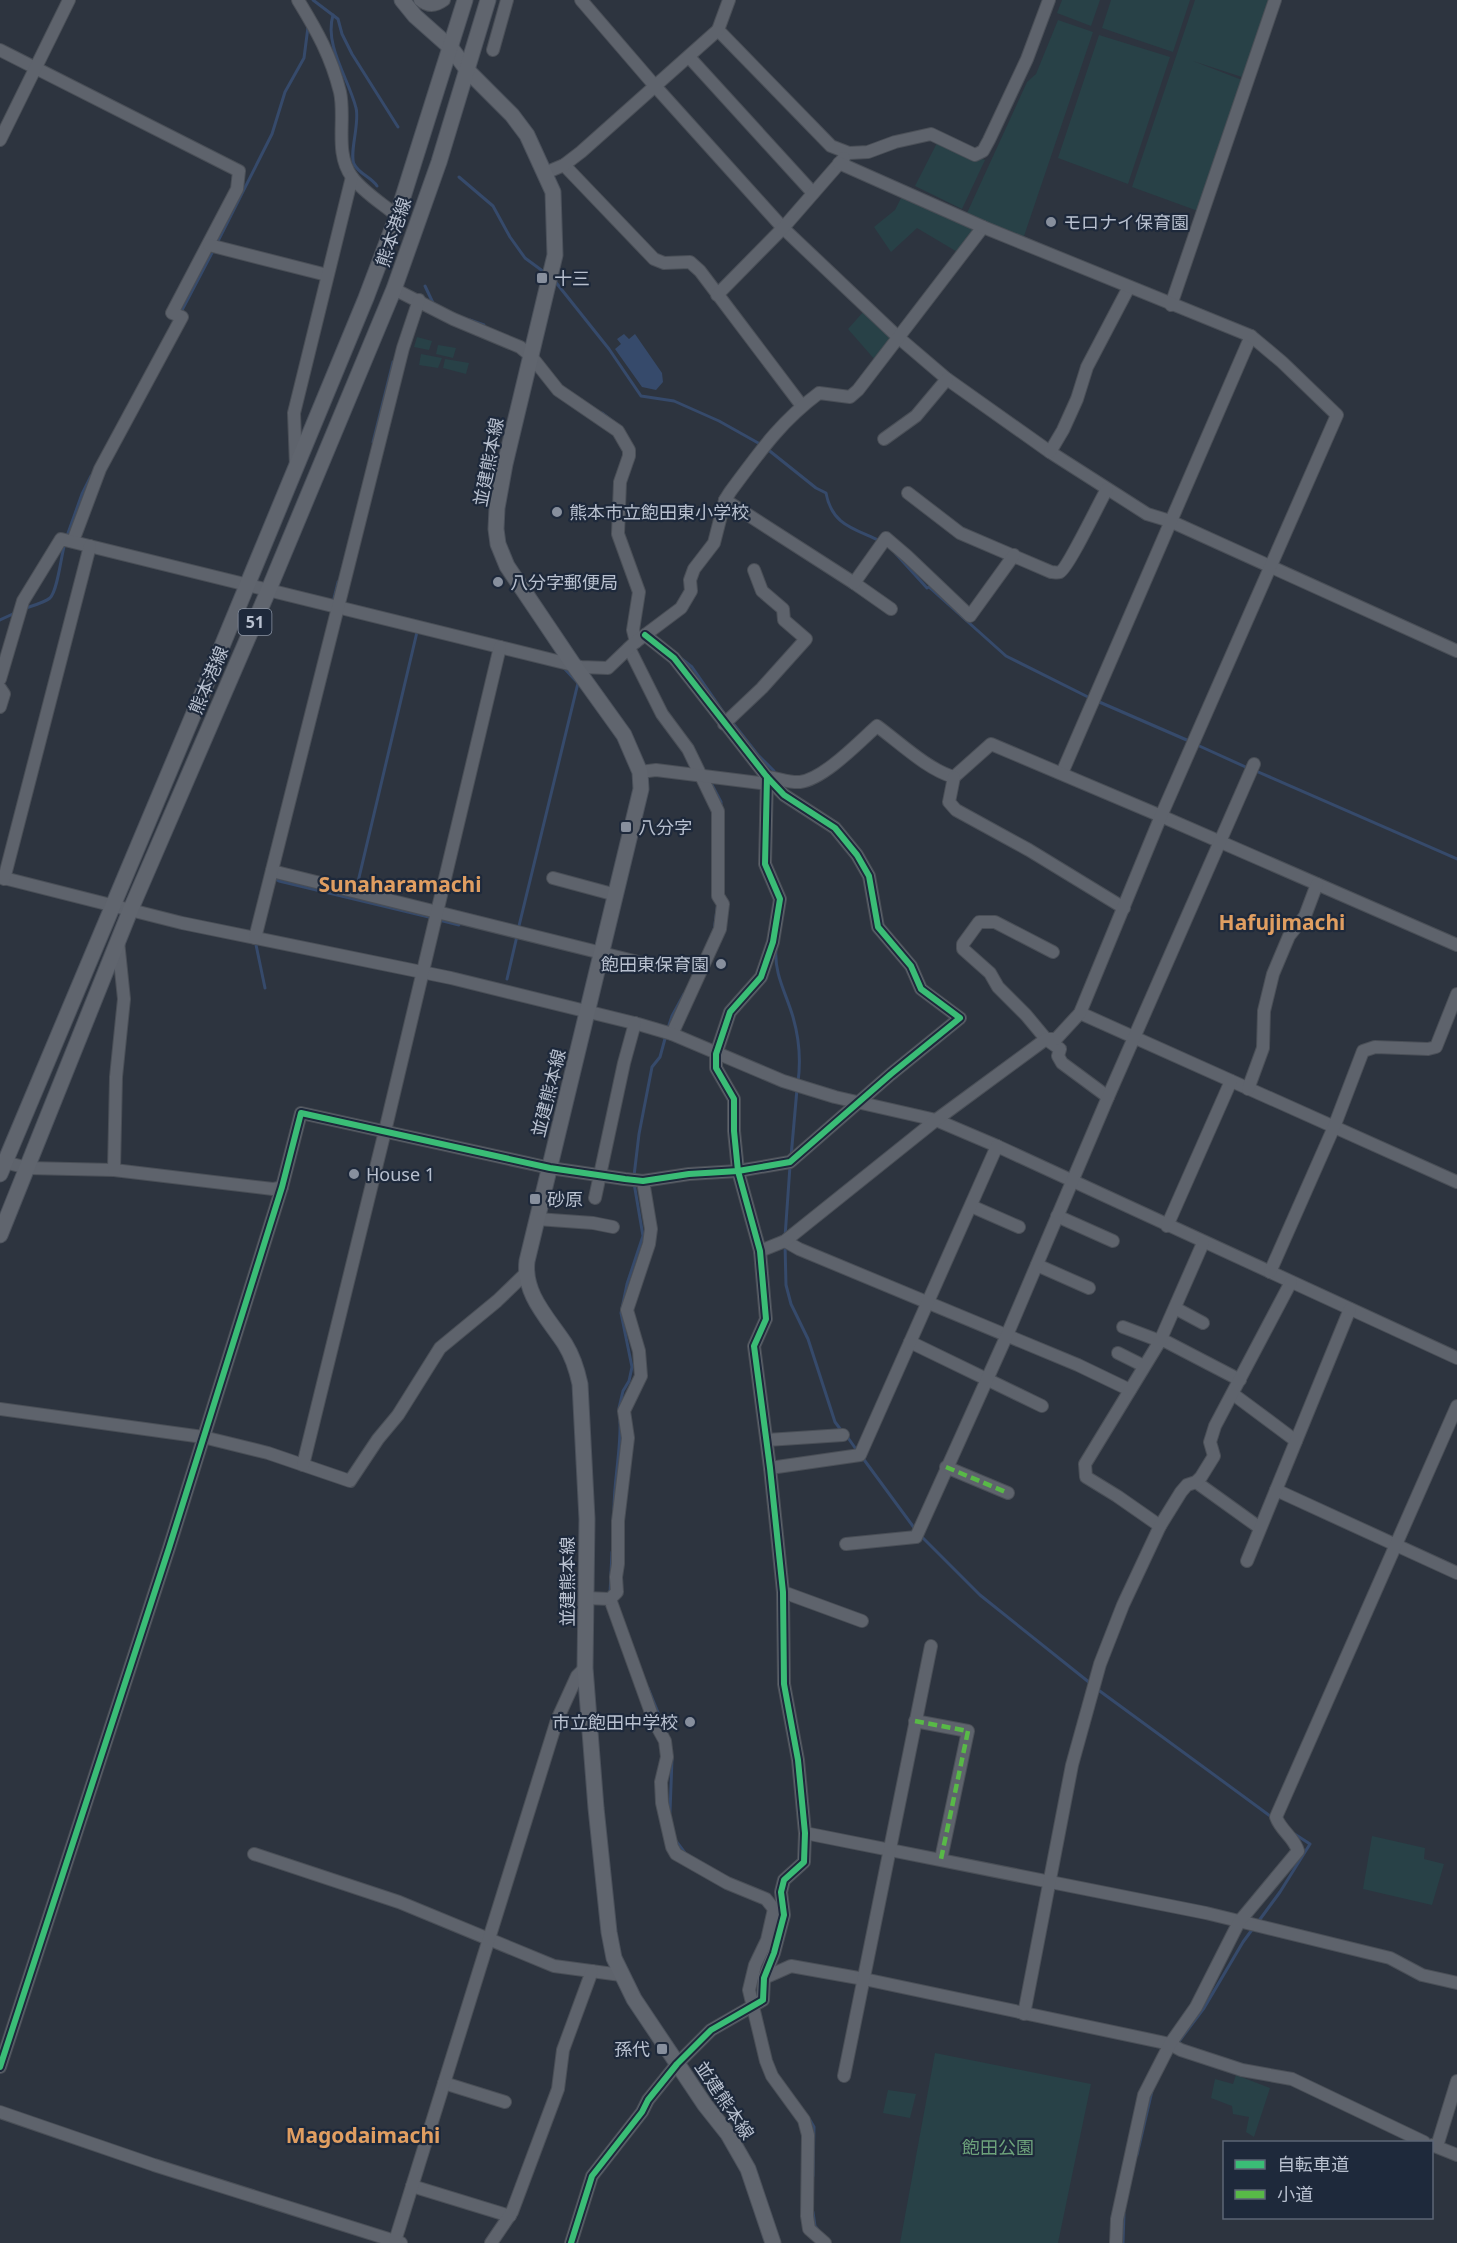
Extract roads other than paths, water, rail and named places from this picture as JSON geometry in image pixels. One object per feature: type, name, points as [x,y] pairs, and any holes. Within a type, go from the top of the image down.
[{"type":"main road","name":"並建熊本線","points":[[402,0],[415,16],[451,48],[468,71],[512,116],[527,135],[553,192],[555,249],[505,464],[497,508],[498,544],[507,566],[624,735],[640,772],[639,797],[525,1274],[532,1295],[572,1357],[577,1367],[580,1384],[586,1501],[585,1668],[590,1744],[609,1932],[614,1958],[621,1975],[677,2064],[728,2134],[748,2169],[773,2243]]},
{"type":"main road","name":"熊本港線","points":[[2,1166],[247,585],[397,216],[465,0]]},
{"type":"main road","name":"熊本港線","points":[[0,1235],[130,911],[269,589],[394,289],[439,162],[488,0]]},
{"type":"street","points":[[0,140],[69,0]]},
{"type":"street","points":[[298,0],[321,37],[341,94],[344,162],[352,177],[397,216]]},
{"type":"street","points":[[420,0],[429,5],[436,5],[444,0]]},
{"type":"street","points":[[494,50],[507,0]]},
{"type":"street","points":[[581,0],[783,228],[899,338],[947,379],[1050,452],[1147,514],[1170,521],[1457,651]]},
{"type":"street","points":[[545,173],[564,165],[718,30],[729,0]]},
{"type":"street","points":[[718,30],[831,146],[849,153],[868,153],[895,142],[931,134],[975,155],[983,151],[1027,59],[1049,0]]},
{"type":"street","points":[[1171,305],[1275,0]]},
{"type":"street","points":[[0,50],[239,171],[237,189],[172,312],[182,317],[100,469],[73,541]]},
{"type":"street","points":[[689,57],[813,194]]},
{"type":"street","points":[[717,295],[783,228],[849,153]]},
{"type":"street","points":[[760,1251],[785,1241],[936,1120],[1046,1039],[1056,1040],[1080,1013],[1161,816],[1337,415],[1282,362],[1251,336],[983,227],[839,164]]},
{"type":"street","points":[[564,165],[654,259],[664,263],[690,262],[700,271],[802,406]]},
{"type":"street","points":[[296,467],[294,413],[352,177]]},
{"type":"street","points":[[0,679],[23,601],[61,539],[500,647],[594,669],[608,668],[636,641],[681,608],[692,591],[690,580],[694,569],[714,543],[725,500],[776,430],[819,393],[850,397],[858,390],[983,227]]},
{"type":"street","points":[[209,244],[327,275]]},
{"type":"street","points":[[1050,452],[1077,399],[1087,367],[1129,286]]},
{"type":"street","points":[[394,289],[453,319],[520,347],[531,356],[558,390],[618,431],[629,450],[620,482],[618,534],[639,592],[633,630],[662,714],[688,749],[718,811],[718,896],[723,904],[720,928],[672,1034]]},
{"type":"street","points":[[255,938],[403,348],[419,300]]},
{"type":"street","points":[[1062,772],[1251,336]]},
{"type":"street","points":[[884,439],[916,416],[947,379]]},
{"type":"street","points":[[908,493],[960,533],[1058,573],[1062,570],[1107,489]]},
{"type":"street","points":[[725,500],[891,609]]},
{"type":"street","points":[[854,583],[886,538],[970,616],[1014,555]]},
{"type":"street","points":[[90,546],[2,878],[130,911],[422,973],[635,1023],[672,1034],[783,1081],[936,1120],[1072,1180],[1203,1243],[1457,1358]]},
{"type":"street","points":[[724,724],[762,688],[806,639],[784,620],[783,609],[762,591],[754,570]]},
{"type":"street","points":[[0,2067],[169,1548],[282,1187],[301,1113],[550,1168],[643,1181],[689,1174],[738,1171],[790,1162],[960,1018],[921,989],[911,966],[878,927],[869,876],[857,855],[835,828],[784,795],[767,780],[674,658],[636,641]]},
{"type":"street","points":[[303,1465],[500,647]]},
{"type":"street","points":[[0,688],[4,694],[0,707]]},
{"type":"street","points":[[640,772],[656,770],[702,776],[800,782],[834,764],[877,726],[937,770],[954,777]]},
{"type":"street","points":[[1124,908],[1029,850],[956,810],[949,802],[954,777],[991,744],[1062,772],[1457,945]]},
{"type":"street","points":[[846,1544],[916,1538],[1007,1335],[1072,1180],[1254,764]]},
{"type":"street","points":[[571,2243],[592,2176],[677,2064],[711,2031],[762,2000],[764,1978],[774,1953],[784,1915],[781,1892],[784,1880],[804,1862],[805,1833],[798,1760],[784,1684],[783,1592],[767,1440],[754,1346],[766,1319],[760,1251],[738,1171],[734,1099],[716,1068],[716,1054],[730,1012],[760,977],[773,942],[780,899],[765,864],[767,780]]},
{"type":"street","points":[[272,871],[654,966]]},
{"type":"street","points":[[553,878],[616,896]]},
{"type":"street","points":[[1248,1089],[1263,1048],[1264,1011],[1273,974],[1289,936],[1305,916],[1317,884]]},
{"type":"street","points":[[1053,952],[995,922],[979,922],[963,944],[963,949],[990,973],[998,987],[1046,1039],[1060,1049],[1058,1056],[1062,1063],[1108,1097]]},
{"type":"street","points":[[114,1170],[116,1077],[124,999],[118,941]]},
{"type":"street","points":[[1270,1272],[1334,1126],[1362,1051],[1376,1047],[1428,1049],[1436,1047],[1457,994]]},
{"type":"street","points":[[1080,1013],[1457,1182]]},
{"type":"street","points":[[595,1198],[624,1063],[635,1023]]},
{"type":"street","points":[[1167,1226],[1231,1081]]},
{"type":"street","points":[[770,1468],[860,1455],[997,1146]]},
{"type":"street","points":[[2,1166],[114,1170],[273,1189],[282,1187]]},
{"type":"street","points":[[587,1598],[610,1599],[617,1592],[618,1521],[628,1438],[624,1411],[641,1376],[639,1351],[627,1310],[650,1244],[651,1229],[643,1181]]},
{"type":"street","points":[[971,1206],[1019,1227]]},
{"type":"street","points":[[1058,1216],[1113,1241]]},
{"type":"street","points":[[537,1220],[593,1223],[613,1227]]},
{"type":"street","points":[[785,1241],[799,1249],[1078,1365],[1130,1390]]},
{"type":"street","points":[[1160,1526],[1086,1477],[1085,1464],[1160,1341],[1203,1243]]},
{"type":"street","points":[[1037,1265],[1089,1288]]},
{"type":"street","points":[[0,1409],[203,1437],[268,1453],[350,1481],[378,1439],[398,1415],[440,1348],[497,1301],[525,1274]]},
{"type":"street","points":[[1024,2014],[1072,1765],[1100,1664],[1123,1605],[1160,1526],[1186,1485],[1196,1482],[1214,1456],[1210,1442],[1212,1436],[1291,1282]]},
{"type":"street","points":[[1175,1308],[1203,1323]]},
{"type":"street","points":[[1247,1561],[1350,1309]]},
{"type":"street","points":[[1124,1327],[1165,1341],[1240,1380]]},
{"type":"street","points":[[910,1342],[1042,1406]]},
{"type":"street","points":[[1118,1353],[1144,1366]]},
{"type":"street","points":[[1233,1394],[1296,1441]]},
{"type":"street","points":[[1116,2243],[1117,2219],[1144,2095],[1150,2080],[1170,2044],[1196,2007],[1239,1922],[1298,1851],[1295,1841],[1279,1825],[1276,1817],[1457,1406]]},
{"type":"street","points":[[767,1440],[843,1435]]},
{"type":"street","points":[[946,1467],[1008,1493]]},
{"type":"street","points":[[1196,1482],[1260,1528]]},
{"type":"street","points":[[1276,1490],[1457,1573]]},
{"type":"street","points":[[783,1592],[862,1621]]},
{"type":"street","points":[[610,1599],[654,1721],[665,1741],[666,1757],[661,1782],[662,1803],[676,1854],[727,1883],[766,1899],[774,1909],[767,1940],[756,1965],[749,1990],[766,2061],[772,2076],[804,2121],[808,2135],[809,2229],[825,2243]]},
{"type":"street","points":[[844,2076],[931,1646]]},
{"type":"street","points":[[0,2112],[154,2165],[398,2242],[412,2186],[557,1720],[577,1676],[585,1668]]},
{"type":"street","points":[[915,1720],[968,1731],[941,1859]]},
{"type":"street","points":[[805,1833],[1206,1912],[1390,1958],[1422,1975],[1457,1983]]},
{"type":"street","points":[[254,1854],[399,1902],[554,1966],[621,1975]]},
{"type":"street","points":[[764,1978],[791,1966],[864,1979],[1170,2044],[1181,2050],[1242,2070],[1292,2079],[1422,2141]]},
{"type":"street","points":[[491,2243],[510,2216],[558,2089],[563,2050],[592,1971]]},
{"type":"street","points":[[1457,2081],[1434,2146],[1457,2155]]},
{"type":"street","points":[[444,2084],[505,2102]]},
{"type":"street","points":[[412,2186],[510,2216]]},
{"type":"water","points":[[624,334],[629,339],[635,334],[662,373],[663,382],[656,390],[642,387],[615,349],[621,344],[617,339]]},
{"type":"waterway","points":[[313,0],[338,19],[342,34],[352,54],[398,127]]},
{"type":"waterway","points":[[333,15],[331,27],[334,50],[353,97],[357,114],[354,164],[377,186]]},
{"type":"waterway","points":[[217,243],[272,134],[285,92],[304,58],[308,27]]},
{"type":"waterway","points":[[459,177],[493,206],[525,258],[544,272]]},
{"type":"waterway","points":[[181,312],[214,249]]},
{"type":"waterway","points":[[554,280],[609,349],[641,396],[674,401],[719,421],[760,444]]},
{"type":"waterway","points":[[425,286],[434,305]]},
{"type":"waterway","points":[[470,320],[484,325]]},
{"type":"waterway","points":[[373,442],[393,362]]},
{"type":"waterway","points":[[602,413],[615,423]]},
{"type":"waterway","points":[[766,448],[816,488],[826,493],[833,512],[845,524],[880,541]]},
{"type":"waterway","points":[[67,536],[91,476]]},
{"type":"waterway","points":[[23,609],[44,601],[53,594],[65,543]]},
{"type":"waterway","points":[[896,554],[927,588],[929,587],[1006,656],[1090,698]]},
{"type":"waterway","points":[[333,602],[338,582]]},
{"type":"waterway","points":[[0,620],[15,613]]},
{"type":"waterway","points":[[357,886],[417,632]]},
{"type":"waterway","points":[[682,659],[692,667],[724,713]]},
{"type":"waterway","points":[[518,930],[578,683],[563,667]]},
{"type":"waterway","points":[[1097,701],[1189,741]]},
{"type":"waterway","points":[[732,722],[774,771],[774,775]]},
{"type":"waterway","points":[[1195,744],[1250,769]]},
{"type":"waterway","points":[[1256,771],[1457,859]]},
{"type":"waterway","points":[[711,783],[721,802],[721,807]]},
{"type":"waterway","points":[[274,878],[433,918]]},
{"type":"waterway","points":[[714,931],[718,902]]},
{"type":"waterway","points":[[439,920],[459,925]]},
{"type":"waterway","points":[[507,979],[517,936]]},
{"type":"waterway","points":[[255,940],[265,988]]},
{"type":"waterway","points":[[776,949],[777,967],[797,1033],[798,1082]]},
{"type":"waterway","points":[[668,1028],[684,994]]},
{"type":"waterway","points":[[634,1176],[639,1134],[652,1067],[660,1057],[666,1035]]},
{"type":"waterway","points":[[791,1157],[797,1089]]},
{"type":"waterway","points":[[785,1237],[790,1166]]},
{"type":"waterway","points":[[619,1408],[632,1367],[621,1313],[627,1284],[643,1236],[634,1183]]},
{"type":"waterway","points":[[785,1244],[786,1285],[791,1304],[808,1339],[835,1422],[841,1430]]},
{"type":"waterway","points":[[614,1509],[620,1421]]},
{"type":"waterway","points":[[846,1435],[858,1452]]},
{"type":"waterway","points":[[862,1457],[915,1529]]},
{"type":"waterway","points":[[921,1536],[980,1595],[1090,1683]]},
{"type":"waterway","points":[[610,1593],[612,1552]]},
{"type":"waterway","points":[[648,1688],[666,1732]]},
{"type":"waterway","points":[[1097,1689],[1273,1818]]},
{"type":"waterway","points":[[670,1812],[672,1759]]},
{"type":"waterway","points":[[1258,1922],[1310,1844],[1293,1833]]},
{"type":"waterway","points":[[676,1841],[685,1853]]},
{"type":"waterway","points":[[1177,2044],[1204,2008],[1254,1927]]},
{"type":"waterway","points":[[1137,2155],[1152,2091]]},
{"type":"waterway","points":[[810,2120],[814,2127],[813,2176]]},
{"type":"waterway","points":[[813,2212],[815,2226],[819,2231]]},
{"type":"waterway","points":[[1123,2243],[1124,2214]]},
{"type":"place","name":"モロナイ保育園","points":[[1051,222]]},
{"type":"place","name":"十三","points":[[542,278]]},
{"type":"place","name":"熊本市立飽田東小学校","points":[[557,512]]},
{"type":"place","name":"八分字郵便局","points":[[498,582]]},
{"type":"place","name":"八分字","points":[[626,827]]},
{"type":"place","name":"飽田東保育園","points":[[721,964]]},
{"type":"place","name":"House 1","points":[[354,1174]]},
{"type":"place","name":"砂原","points":[[535,1199]]},
{"type":"place","name":"市立飽田中学校","points":[[690,1722]]},
{"type":"place","name":"孫代","points":[[662,2049]]},
{"type":"district","name":"Sunaharamachi","points":[[400,884]]},
{"type":"district","name":"Hafujimachi","points":[[1282,922]]},
{"type":"district","name":"Magodaimachi","points":[[363,2135]]},
{"type":"park label","name":"飽田公園","points":[[998,2147]]}]
